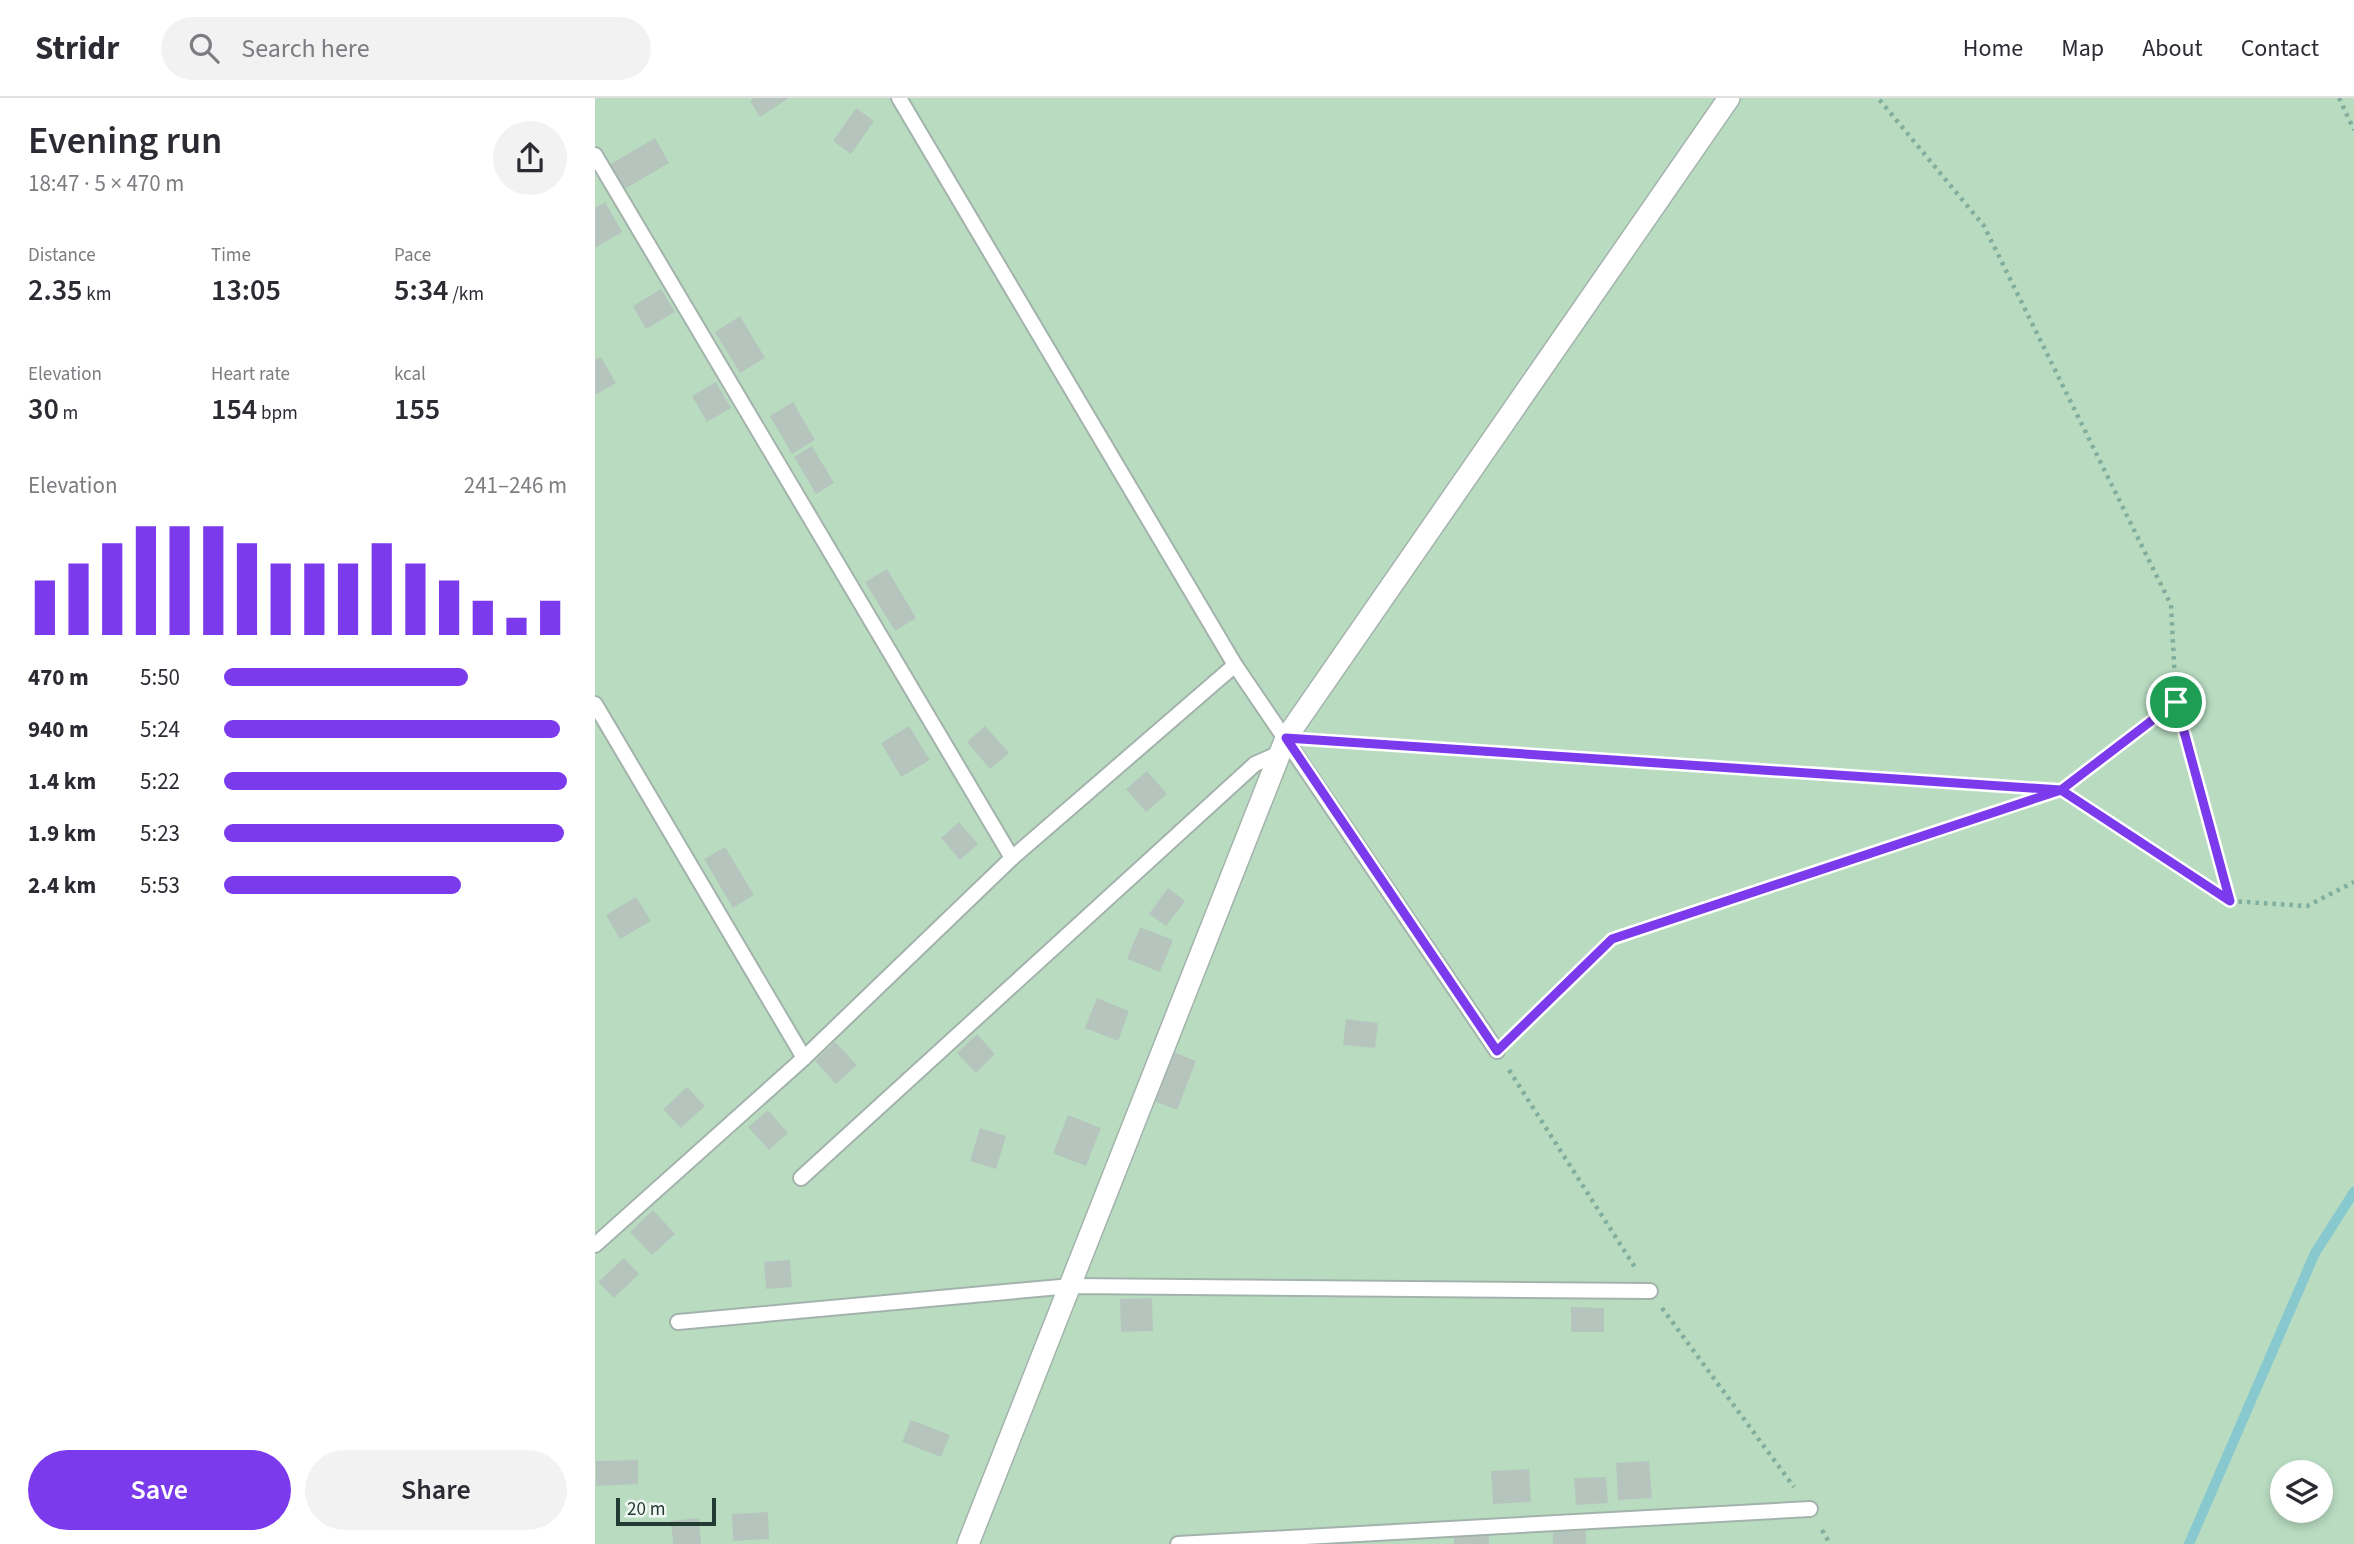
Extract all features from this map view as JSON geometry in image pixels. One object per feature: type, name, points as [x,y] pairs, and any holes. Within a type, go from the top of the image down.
[{"type":"street","points":[[968,1544],[1283,746],[1729,98]]},
{"type":"lane","points":[[898,98],[1283,746],[1497,1051]]},
{"type":"lane","points":[[595,155],[1012,858]]},
{"type":"lane","points":[[595,1245],[804,1058],[1012,858],[1235,665]]},
{"type":"lane","points":[[595,704],[804,1058]]},
{"type":"lane","points":[[801,1178],[1255,764],[1283,746]]},
{"type":"lane","points":[[677,1322],[1071,1286],[1650,1291]]},
{"type":"lane","points":[[1178,1544],[1810,1509]]},
{"type":"path","points":[[1878,98],[1984,226],[2171,605],[2176,702],[2230,901]]},
{"type":"path","points":[[2339,98],[2354,130]]},
{"type":"path","points":[[1497,1051],[1612,939],[2061,790],[2176,702]]},
{"type":"path","points":[[1283,746],[2061,790],[2230,901],[2307,906],[2354,882]]},
{"type":"green space","points":[[595,98],[2354,98],[2354,1544],[595,1544]]},
{"type":"building","points":[[754,98],[789,98],[760,117],[750,101]]},
{"type":"building","points":[[856,108],[874,121],[851,154],[833,141]]},
{"type":"building","points":[[655,138],[669,163],[623,190],[609,165]]},
{"type":"building","points":[[605,202],[622,232],[595,248],[595,208]]},
{"type":"building","points":[[661,289],[675,312],[646,329],[633,306]]},
{"type":"building","points":[[740,316],[765,358],[740,373],[715,332]]},
{"type":"building","points":[[601,357],[616,383],[595,395],[595,360]]},
{"type":"building","points":[[716,382],[731,408],[707,422],[692,396]]},
{"type":"building","points":[[793,402],[815,440],[792,454],[770,416]]},
{"type":"building","points":[[812,446],[834,483],[816,494],[794,457]]},
{"type":"building","points":[[887,569],[916,618],[895,631],[865,582]]},
{"type":"building","points":[[909,726],[930,760],[901,777],[881,743]]},
{"type":"building","points":[[985,726],[1009,753],[990,769],[967,742]]},
{"type":"building","points":[[1147,771],[1167,794],[1146,812],[1126,789]]},
{"type":"building","points":[[959,822],[978,844],[960,860],[941,838]]},
{"type":"building","points":[[725,847],[754,895],[733,908],[704,859]]},
{"type":"building","points":[[1168,888],[1185,901],[1166,926],[1149,914]]},
{"type":"building","points":[[636,897],[651,921],[620,939],[606,915]]},
{"type":"building","points":[[1140,927],[1173,940],[1160,972],[1127,959]]},
{"type":"building","points":[[1097,998],[1129,1011],[1118,1041],[1085,1028]]},
{"type":"building","points":[[1346,1019],[1378,1023],[1375,1048],[1343,1045]]},
{"type":"building","points":[[977,1034],[995,1054],[976,1073],[957,1053]]},
{"type":"building","points":[[835,1042],[857,1065],[836,1084],[815,1061]]},
{"type":"building","points":[[1164,1048],[1196,1061],[1177,1110],[1145,1098]]},
{"type":"building","points":[[687,1087],[705,1106],[681,1128],[663,1109]]},
{"type":"building","points":[[768,1110],[788,1133],[769,1150],[748,1127]]},
{"type":"building","points":[[1068,1115],[1101,1128],[1086,1166],[1053,1153]]},
{"type":"building","points":[[980,1128],[1006,1136],[996,1169],[970,1161]]},
{"type":"building","points":[[653,1210],[675,1234],[652,1255],[630,1232]]},
{"type":"building","points":[[624,1258],[639,1274],[614,1298],[598,1282]]},
{"type":"building","points":[[790,1260],[792,1287],[766,1289],[764,1262]]},
{"type":"building","points":[[1152,1298],[1153,1331],[1121,1332],[1120,1299]]},
{"type":"building","points":[[1571,1307],[1604,1308],[1604,1332],[1571,1332]]},
{"type":"building","points":[[911,1420],[950,1435],[941,1457],[902,1442]]},
{"type":"building","points":[[638,1460],[638,1484],[596,1486],[596,1461]]},
{"type":"building","points":[[1649,1461],[1652,1498],[1618,1500],[1616,1463]]},
{"type":"building","points":[[1529,1469],[1531,1502],[1493,1504],[1491,1471]]},
{"type":"building","points":[[1606,1477],[1608,1503],[1576,1505],[1574,1478]]},
{"type":"building","points":[[768,1512],[769,1539],[733,1541],[732,1514]]},
{"type":"building","points":[[699,1518],[701,1544],[673,1544],[671,1521]]},
{"type":"building","points":[[1586,1529],[1586,1544],[1553,1544],[1553,1531]]},
{"type":"building","points":[[1489,1534],[1489,1544],[1454,1544],[1454,1536]]},
{"type":"waterway","points":[[2189,1544],[2315,1253],[2354,1192]]},
{"type":"route","points":[[2176,702],[2061,790],[1286,738],[1497,1051],[1612,939],[2061,790],[2230,901],[2176,702]]}]
